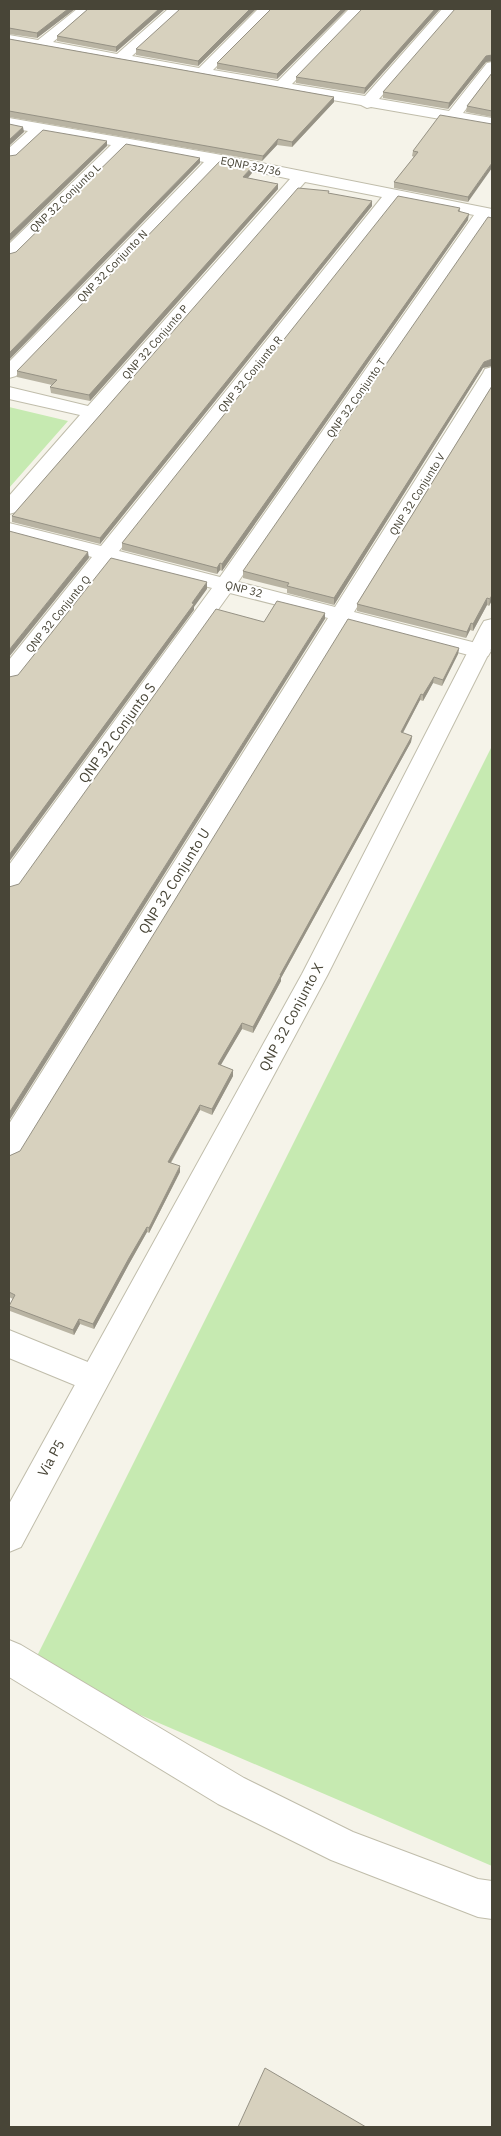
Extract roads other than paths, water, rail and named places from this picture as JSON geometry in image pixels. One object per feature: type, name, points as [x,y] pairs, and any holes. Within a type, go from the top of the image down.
[{"type":"street","points":[[42,44],[85,9]]},
{"type":"street","points":[[121,58],[176,9]]},
{"type":"street","points":[[203,72],[266,9]]},
{"type":"street","points":[[281,87],[357,9]]},
{"type":"street","points":[[367,103],[449,9]]},
{"type":"street","points":[[9,39],[203,72],[367,103],[492,123]]},
{"type":"street","points":[[452,117],[492,66]]},
{"type":"street","name":"EQNP 32/36","points":[[9,123],[216,159],[489,213]]},
{"type":"street","points":[[9,156],[40,128]]},
{"type":"street","name":"QNP 32 Conjunto L","points":[[9,253],[122,143]]},
{"type":"street","name":"QNP 32 Conjunto N","points":[[9,372],[216,159]]},
{"type":"street","name":"QNP 32 Conjunto P","points":[[9,508],[301,176]]},
{"type":"street","name":"QNP 32 Conjunto R","points":[[107,554],[393,194]]},
{"type":"street","name":"QNP 32 Conjunto T","points":[[226,584],[489,213]]},
{"type":"street","name":"QNP 32 Conjunto V","points":[[342,614],[492,373]]},
{"type":"street","points":[[9,393],[94,413]]},
{"type":"street","name":"QNP 32","points":[[9,529],[480,651]]},
{"type":"street","name":"QNP 32 Conjunto Q","points":[[9,675],[107,554]]},
{"type":"street","name":"QNP 32 Conjunto S","points":[[9,883],[226,584]]},
{"type":"street","name":"QNP 32 Conjunto U","points":[[9,1148],[342,614]]},
{"type":"street","name":"QNP 32 Conjunto X","points":[[94,1379],[315,974],[492,626]]},
{"type":"street","points":[[9,1344],[94,1379]]},
{"type":"street","name":"Via P5","points":[[9,1536],[94,1379]]},
{"type":"street","points":[[9,1657],[79,1697],[231,1791],[344,1847],[478,1898],[492,1900]]}]
